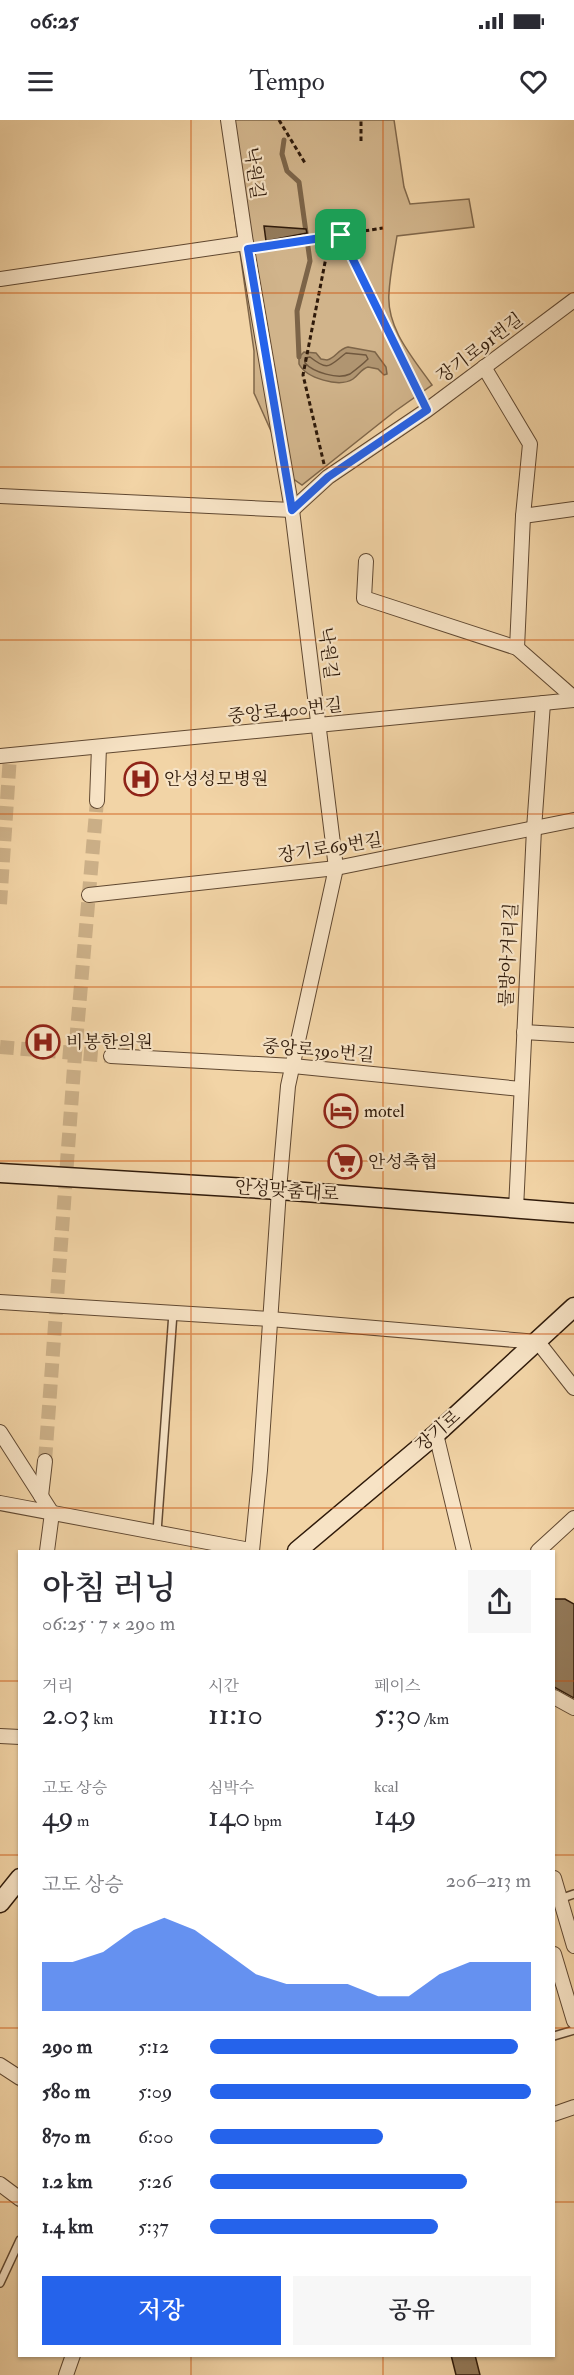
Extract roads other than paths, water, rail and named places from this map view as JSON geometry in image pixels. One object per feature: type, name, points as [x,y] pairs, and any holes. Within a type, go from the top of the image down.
[{"type":"main road","name":"안성맞춤대로","points":[[0,1173],[279,1190],[574,1213]]},
{"type":"main road","name":"장기로","points":[[298,1550],[436,1434],[574,1307]]},
{"type":"main road","points":[[0,1903],[18,1880]]},
{"type":"street","name":"낙원길","points":[[228,120],[292,510],[336,868],[288,1086],[260,1470],[251,1550]]},
{"type":"street","points":[[0,279],[247,246]]},
{"type":"street","name":"장기로91번길","points":[[292,510],[328,477],[427,410],[574,300]]},
{"type":"street","points":[[484,367],[530,444],[523,516],[517,648]]},
{"type":"street","points":[[0,496],[292,510]]},
{"type":"street","points":[[523,516],[574,509]]},
{"type":"street","points":[[366,561],[364,598],[517,648],[574,699]]},
{"type":"street","name":"중앙로400번길","points":[[0,756],[574,699]]},
{"type":"street","name":"물방아거리길","points":[[516,1209],[534,829],[543,703]]},
{"type":"street","points":[[97,801],[99,747]]},
{"type":"street","name":"장기로69번길","points":[[89,895],[336,868],[574,820]]},
{"type":"street","points":[[524,1032],[574,1035]]},
{"type":"street","name":"중앙로390번길","points":[[111,1056],[293,1066],[521,1089]]},
{"type":"street","points":[[0,1302],[270,1319],[538,1342],[574,1388]]},
{"type":"street","points":[[0,1432],[52,1513],[47,1550]]},
{"type":"street","points":[[436,1434],[464,1550]]},
{"type":"street","points":[[42,1496],[45,1461]]},
{"type":"street","points":[[0,1503],[251,1550]]},
{"type":"street","points":[[539,1550],[574,1518]]},
{"type":"street","points":[[555,1698],[574,1708]]},
{"type":"street","points":[[0,1736],[18,1737]]},
{"type":"street","points":[[557,1900],[574,1946]]},
{"type":"street","points":[[555,1957],[574,2021]]},
{"type":"street","points":[[0,2065],[18,2077]]},
{"type":"street","points":[[555,2114],[574,2107]]},
{"type":"street","points":[[0,2184],[18,2198]]},
{"type":"street","points":[[66,2375],[71,2357]]},
{"type":"lane","points":[[157,1532],[173,1313]]},
{"type":"lane","points":[[557,1900],[574,1894]]},
{"type":"lane","points":[[555,2036],[574,2030]]},
{"type":"lane","points":[[0,2283],[18,2244]]},
{"type":"water","points":[[348,347],[375,352],[386,367],[387,374],[384,375],[378,369],[368,367],[347,382],[332,382],[308,374],[299,364],[299,357],[304,352],[316,353],[321,359],[327,360]]},
{"type":"waterway","points":[[284,140],[282,154],[287,171],[299,182],[310,261],[297,311],[299,357]]},
{"type":"tunnel","points":[[0,904],[10,756]]},
{"type":"tunnel","points":[[45,1461],[75,1054],[97,801]]},
{"type":"tunnel","points":[[0,1047],[111,1056]]},
{"type":"place","name":"안성성모병원","points":[[141,779]]},
{"type":"place","name":"비봉한의원","points":[[43,1042]]},
{"type":"place","name":"motel","points":[[341,1111]]},
{"type":"place","name":"안성축협","points":[[345,1162]]}]
